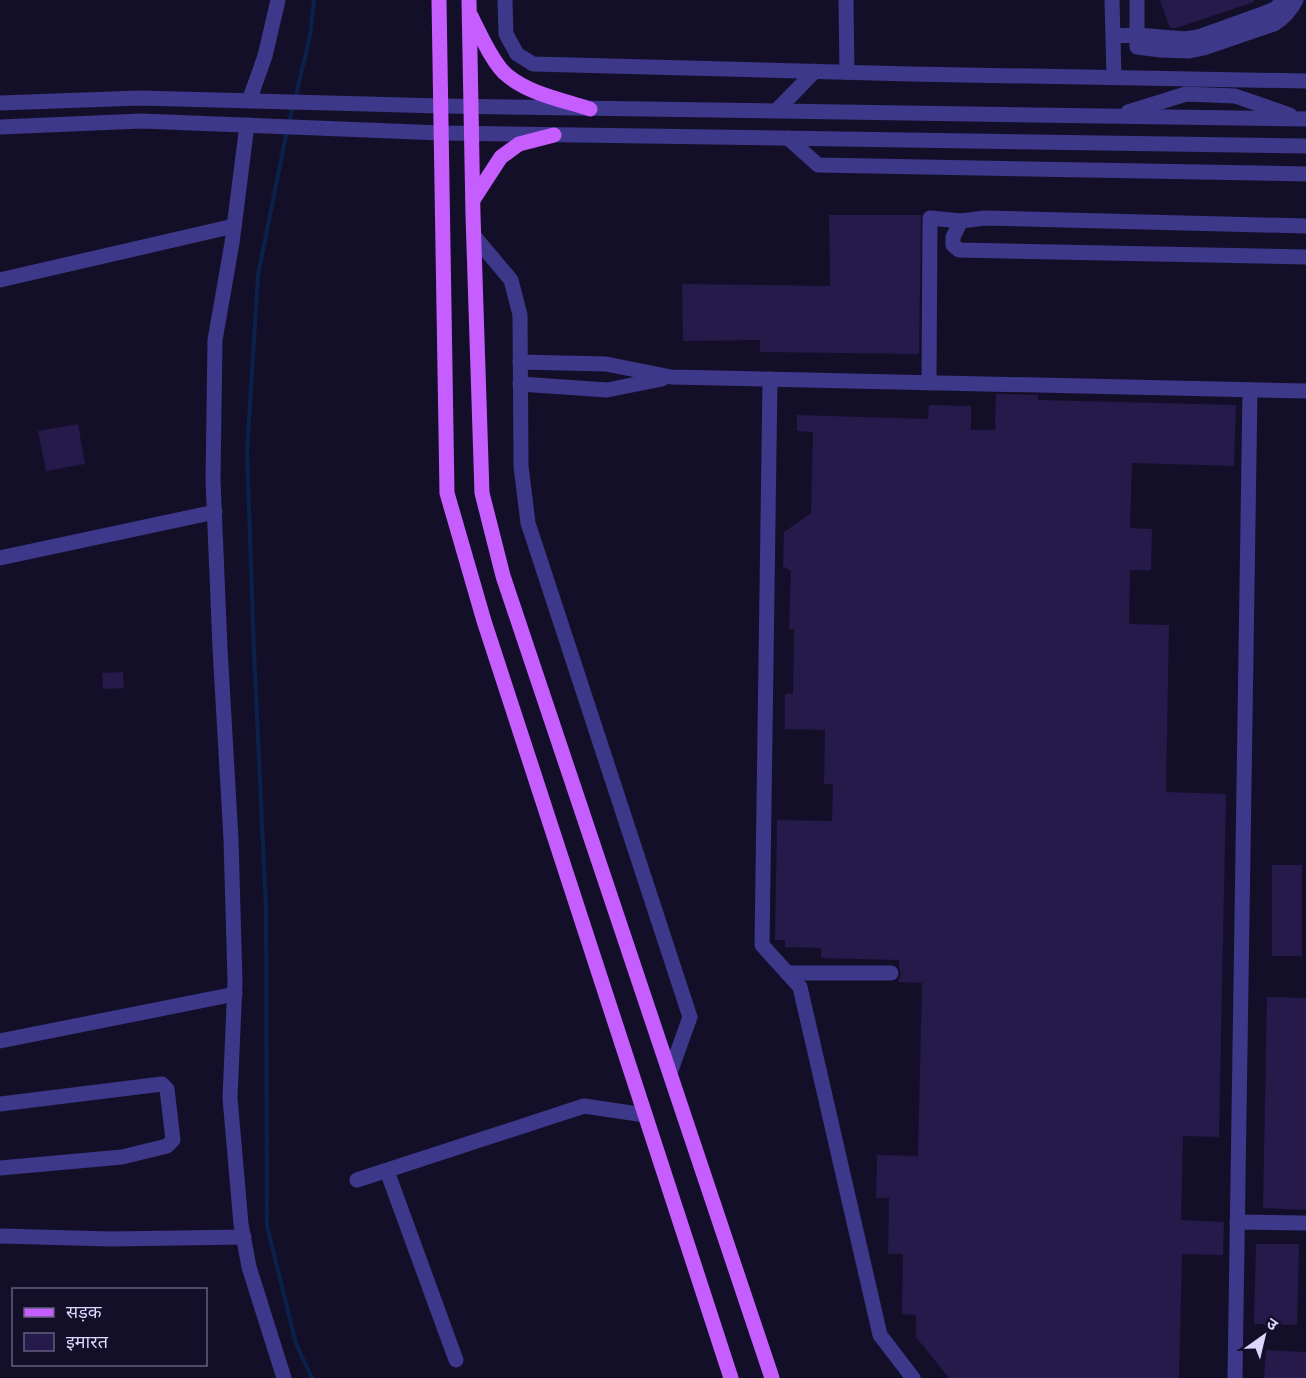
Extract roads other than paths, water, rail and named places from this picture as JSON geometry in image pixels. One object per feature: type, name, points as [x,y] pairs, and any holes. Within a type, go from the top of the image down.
[{"type":"main road","points":[[439,0],[447,493],[484,621],[731,1378]]},
{"type":"main road","points":[[470,7],[482,493],[503,576],[772,1378]]},
{"type":"main road","points":[[470,7],[489,51],[506,75],[532,90],[590,109]]},
{"type":"main road","points":[[473,200],[501,157],[519,144],[554,135]]},
{"type":"street","points":[[249,101],[265,56],[278,0]]},
{"type":"street","points":[[505,0],[506,34],[518,54],[533,64],[1306,81]]},
{"type":"street","points":[[846,0],[847,72]]},
{"type":"street","points":[[1112,0],[1114,78]]},
{"type":"street","points":[[1137,0],[1137,47],[1189,51],[1274,24],[1282,20],[1296,0]]},
{"type":"street","points":[[1113,36],[1137,35],[1185,39],[1198,37],[1275,9],[1284,0]]},
{"type":"street","points":[[776,111],[815,71]]},
{"type":"street","points":[[1114,117],[1186,94],[1234,96],[1304,119]]},
{"type":"street","points":[[0,104],[139,98],[471,107],[1304,119]]},
{"type":"street","points":[[0,127],[141,121],[441,133],[1306,146]]},
{"type":"street","points":[[247,125],[234,226],[215,340],[213,480],[231,839],[235,994],[230,1098],[241,1224],[249,1267],[284,1378]]},
{"type":"street","points":[[788,138],[818,165],[1306,174]]},
{"type":"street","points":[[929,383],[930,218],[961,221],[985,218],[1306,226]]},
{"type":"street","points":[[961,221],[953,237],[954,245],[959,249],[1306,257]]},
{"type":"street","points":[[0,280],[234,226]]},
{"type":"street","points":[[474,236],[511,280],[520,315],[521,466],[528,523],[690,1017],[670,1073]]},
{"type":"street","points":[[520,362],[606,364],[671,377],[1306,391]]},
{"type":"street","points":[[520,384],[607,390],[671,377]]},
{"type":"street","points":[[770,379],[762,945],[800,987],[880,1335],[913,1378]]},
{"type":"street","points":[[1235,1378],[1250,390]]},
{"type":"street","points":[[0,558],[215,512]]},
{"type":"street","points":[[787,973],[891,973]]},
{"type":"street","points":[[0,1041],[235,994]]},
{"type":"street","points":[[0,1104],[162,1084],[167,1089],[173,1140],[167,1146],[122,1156],[0,1168]]},
{"type":"street","points":[[357,1180],[584,1106],[645,1115]]},
{"type":"street","points":[[387,1171],[456,1360]]},
{"type":"street","points":[[1237,1222],[1306,1223]]},
{"type":"street","points":[[0,1236],[111,1239],[244,1237]]},
{"type":"waterway","points":[[295,99],[310,36],[314,0]]},
{"type":"waterway","points":[[289,123],[293,107]]},
{"type":"waterway","points":[[287,130],[258,275],[247,452],[266,909],[267,1226],[296,1344],[312,1378]]}]
